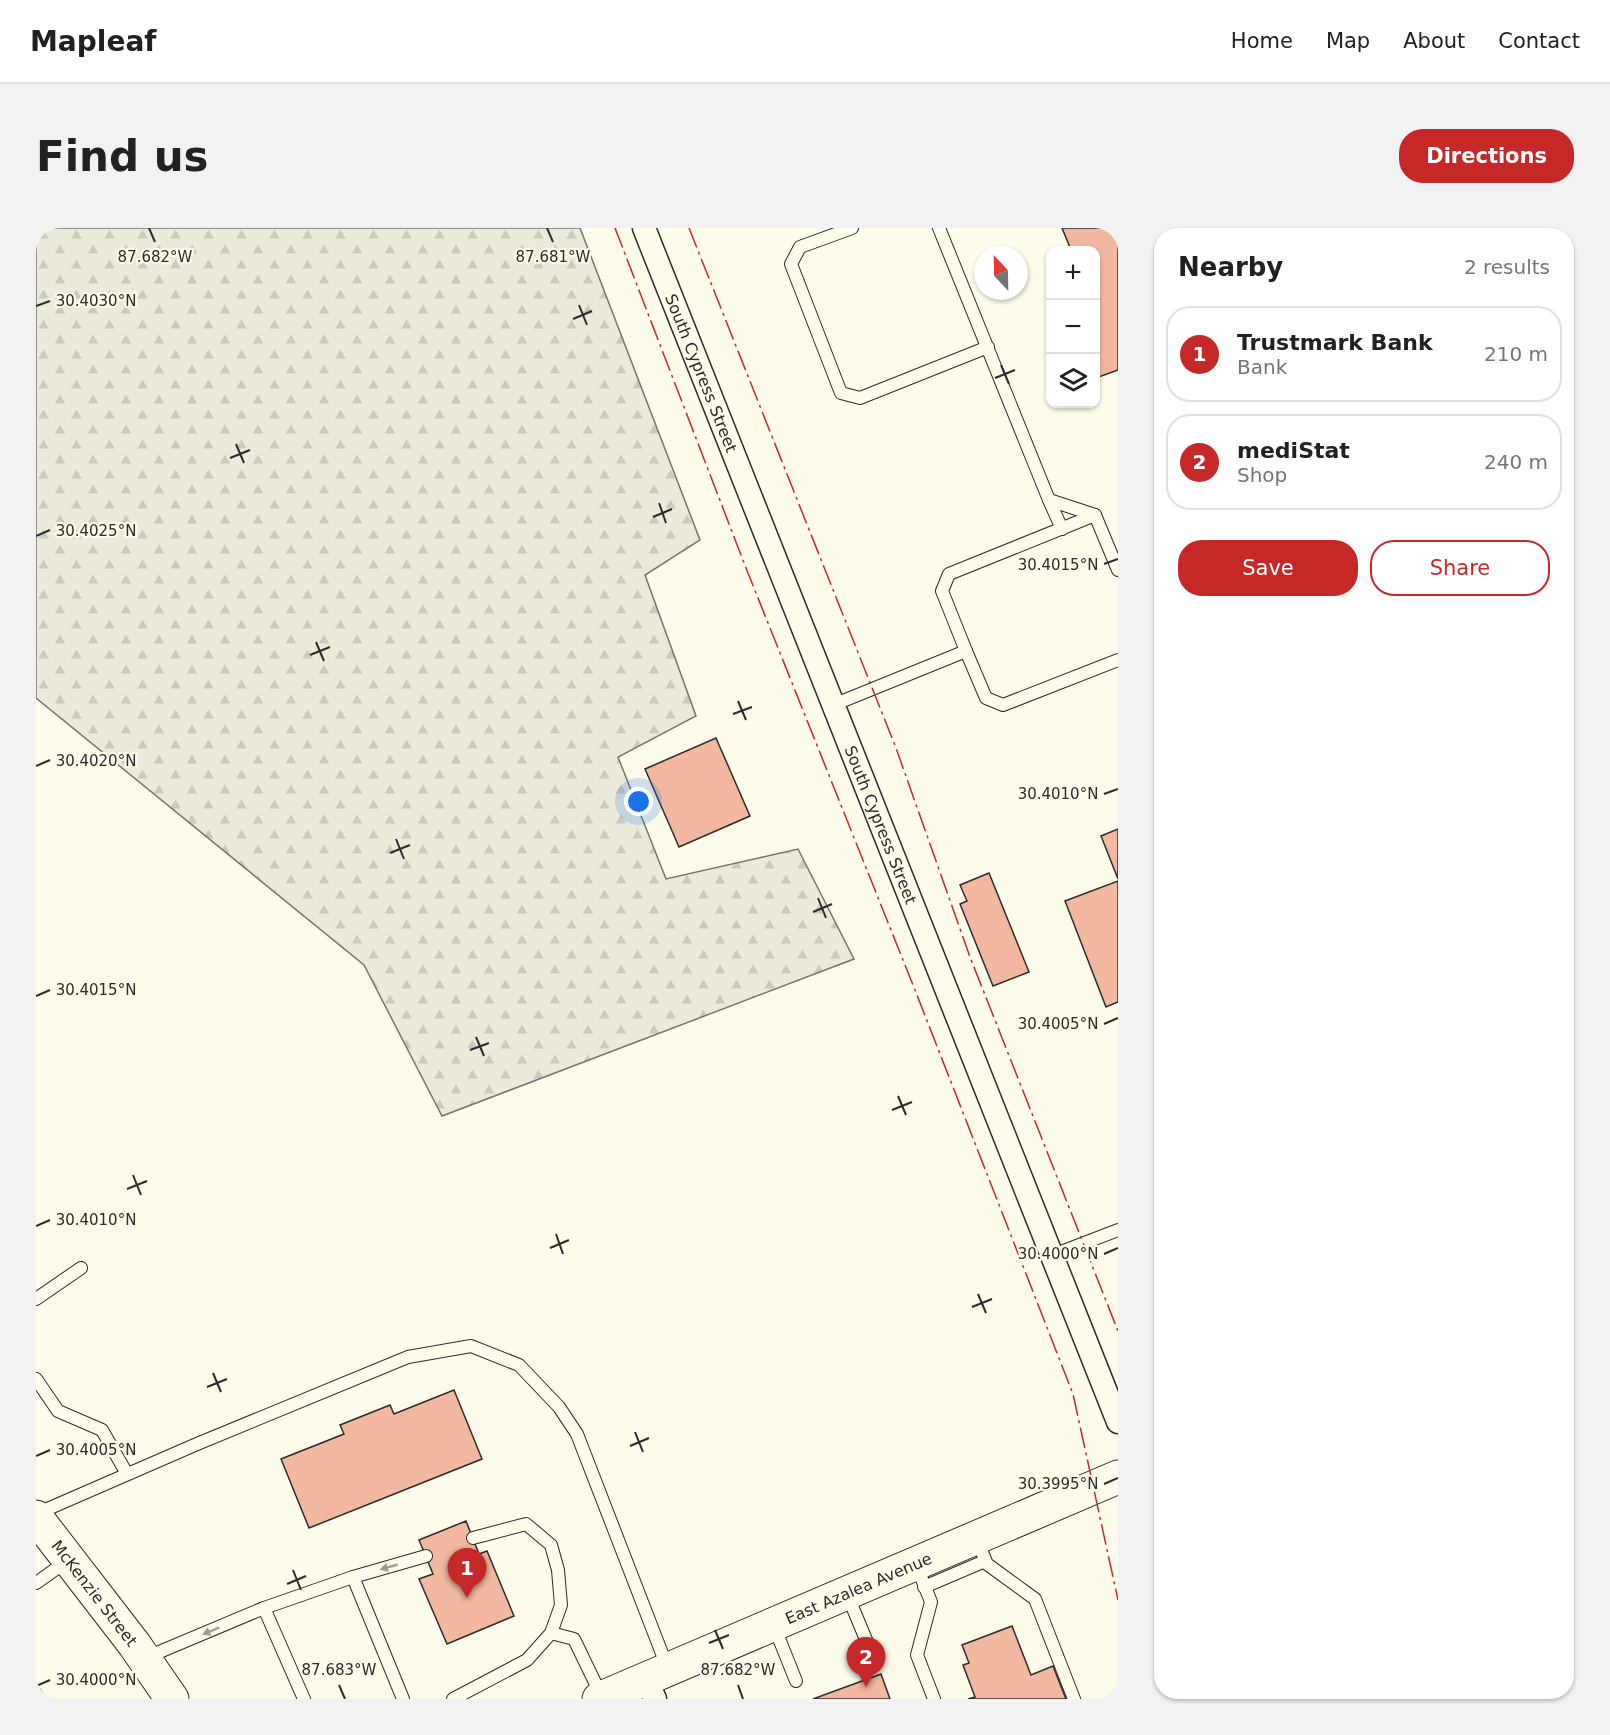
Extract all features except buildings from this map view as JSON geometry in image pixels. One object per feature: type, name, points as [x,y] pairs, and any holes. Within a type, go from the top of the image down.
[{"type":"street","name":"South Cypress Street","points":[[644,228],[1118,1422]]},
{"type":"street","name":"East Azalea Avenue","points":[[601,1698],[656,1682],[773,1624],[847,1593],[920,1575],[980,1549],[1116,1483]]},
{"type":"street","name":"McKenzie Street","points":[[36,1515],[172,1699]]},
{"type":"lane","points":[[852,228],[800,247],[790,264],[841,393],[860,398],[988,347]]},
{"type":"lane","points":[[939,228],[1062,529]]},
{"type":"lane","points":[[1049,500],[1095,515],[1118,570]]},
{"type":"lane","points":[[1095,515],[949,574],[942,591],[986,698],[1003,705],[1118,660]]},
{"type":"lane","points":[[833,705],[966,651]]},
{"type":"lane","points":[[1053,1255],[1118,1230]]},
{"type":"lane","points":[[36,1299],[81,1268]]},
{"type":"lane","points":[[36,1515],[127,1474],[408,1357],[471,1346],[519,1365],[559,1407],[577,1434],[656,1682]]},
{"type":"lane","points":[[36,1379],[58,1411],[102,1430],[127,1474]]},
{"type":"lane","points":[[453,1699],[527,1660],[551,1633],[561,1605],[558,1570],[551,1545],[525,1524],[473,1539]]},
{"type":"lane","points":[[980,1549],[987,1564],[1035,1599],[1074,1699]]},
{"type":"lane","points":[[144,1659],[264,1608],[353,1577],[426,1556]]},
{"type":"lane","points":[[36,1583],[68,1559]]},
{"type":"lane","points":[[920,1575],[931,1602],[917,1655],[934,1699]]},
{"type":"lane","points":[[353,1577],[403,1699]]},
{"type":"lane","points":[[847,1593],[872,1654]]},
{"type":"lane","points":[[264,1608],[304,1699]]},
{"type":"lane","points":[[773,1624],[796,1681]]},
{"type":"lane","points":[[551,1633],[574,1639],[601,1698]]},
{"type":"lane","points":[[36,1694],[38,1699]]},
{"type":"green space","points":[[36,228],[580,228],[700,540],[645,575],[696,716],[618,757],[666,879],[798,849],[854,959],[442,1116],[364,965],[36,698]]},
{"type":"power","points":[[615,228],[746,568],[915,990],[1073,1394],[1118,1600]]},
{"type":"power","points":[[689,228],[896,748],[970,957],[1118,1331]]},
{"type":"place","name":"Trustmark Bank","points":[[467,1598]]},
{"type":"place","name":"mediStat","points":[[866,1687]]}]
